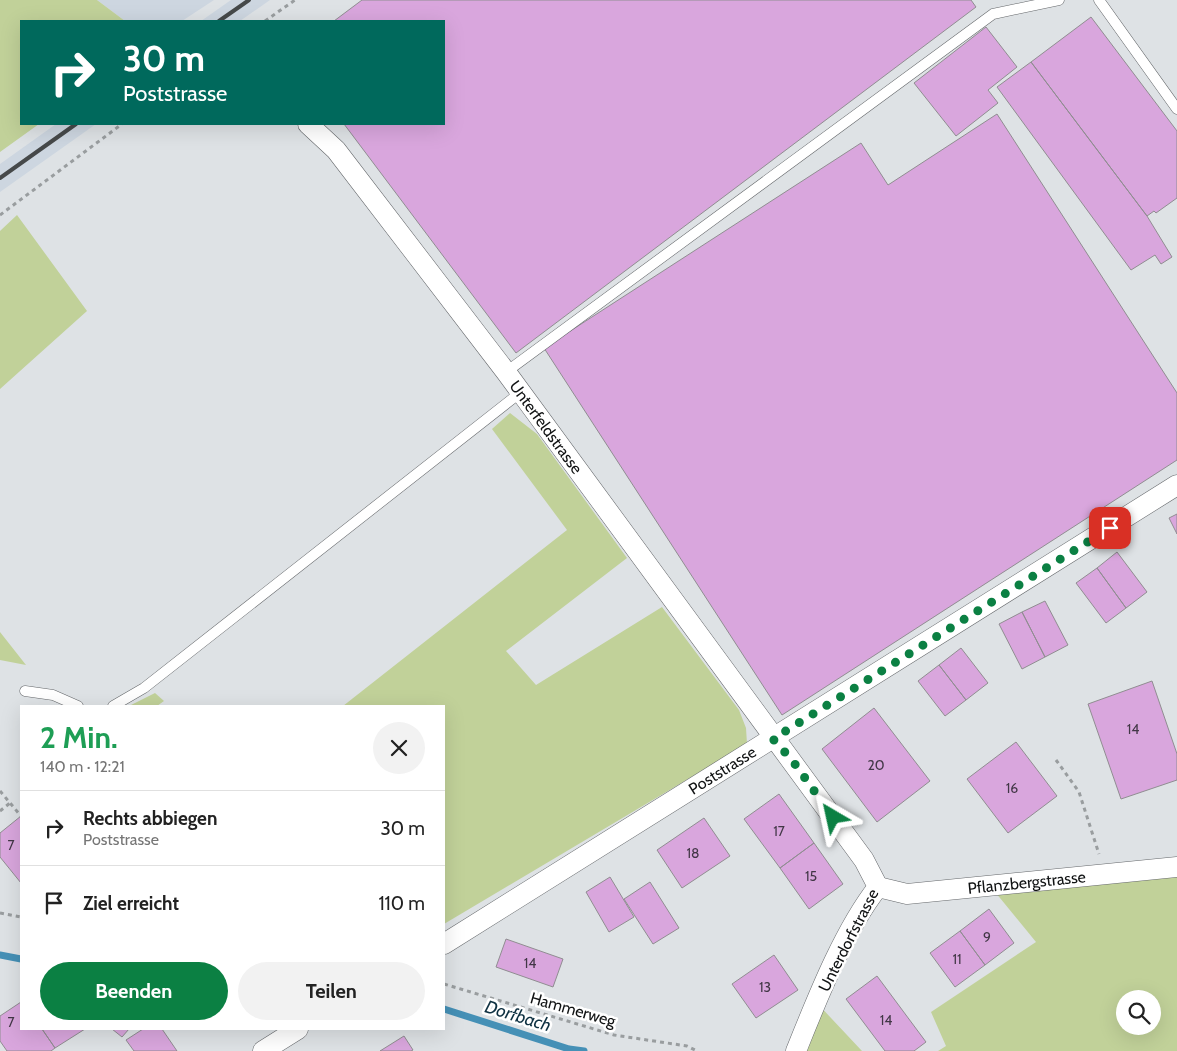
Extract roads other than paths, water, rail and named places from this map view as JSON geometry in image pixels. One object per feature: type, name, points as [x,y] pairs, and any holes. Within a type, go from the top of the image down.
[{"type":"street","name":"Unterfeldstrasse","points":[[309,125],[336,150],[506,372],[712,652],[773,739]]},
{"type":"street","name":"Poststrasse","points":[[445,943],[1177,485]]},
{"type":"street","name":"Unterdorfstrasse","points":[[773,739],[792,760],[864,860],[878,887],[863,906],[816,1002],[796,1051]]},
{"type":"street","name":"Pflanzbergstrasse","points":[[878,887],[907,894],[1177,867]]},
{"type":"street","points":[[264,1051],[296,1030]]},
{"type":"lane","points":[[506,372],[993,14],[1059,0]]},
{"type":"lane","points":[[1099,0],[1177,109]]},
{"type":"lane","points":[[115,705],[144,688],[521,392]]},
{"type":"lane","points":[[25,691],[53,695],[76,705]]},
{"type":"waterway","name":"Dorfbach","points":[[0,955],[20,959]]},
{"type":"waterway","name":"Dorfbach","points":[[445,1009],[569,1049],[584,1051]]},
{"type":"railway","points":[[220,20],[249,0]]},
{"type":"railway","points":[[0,178],[75,125]]}]
